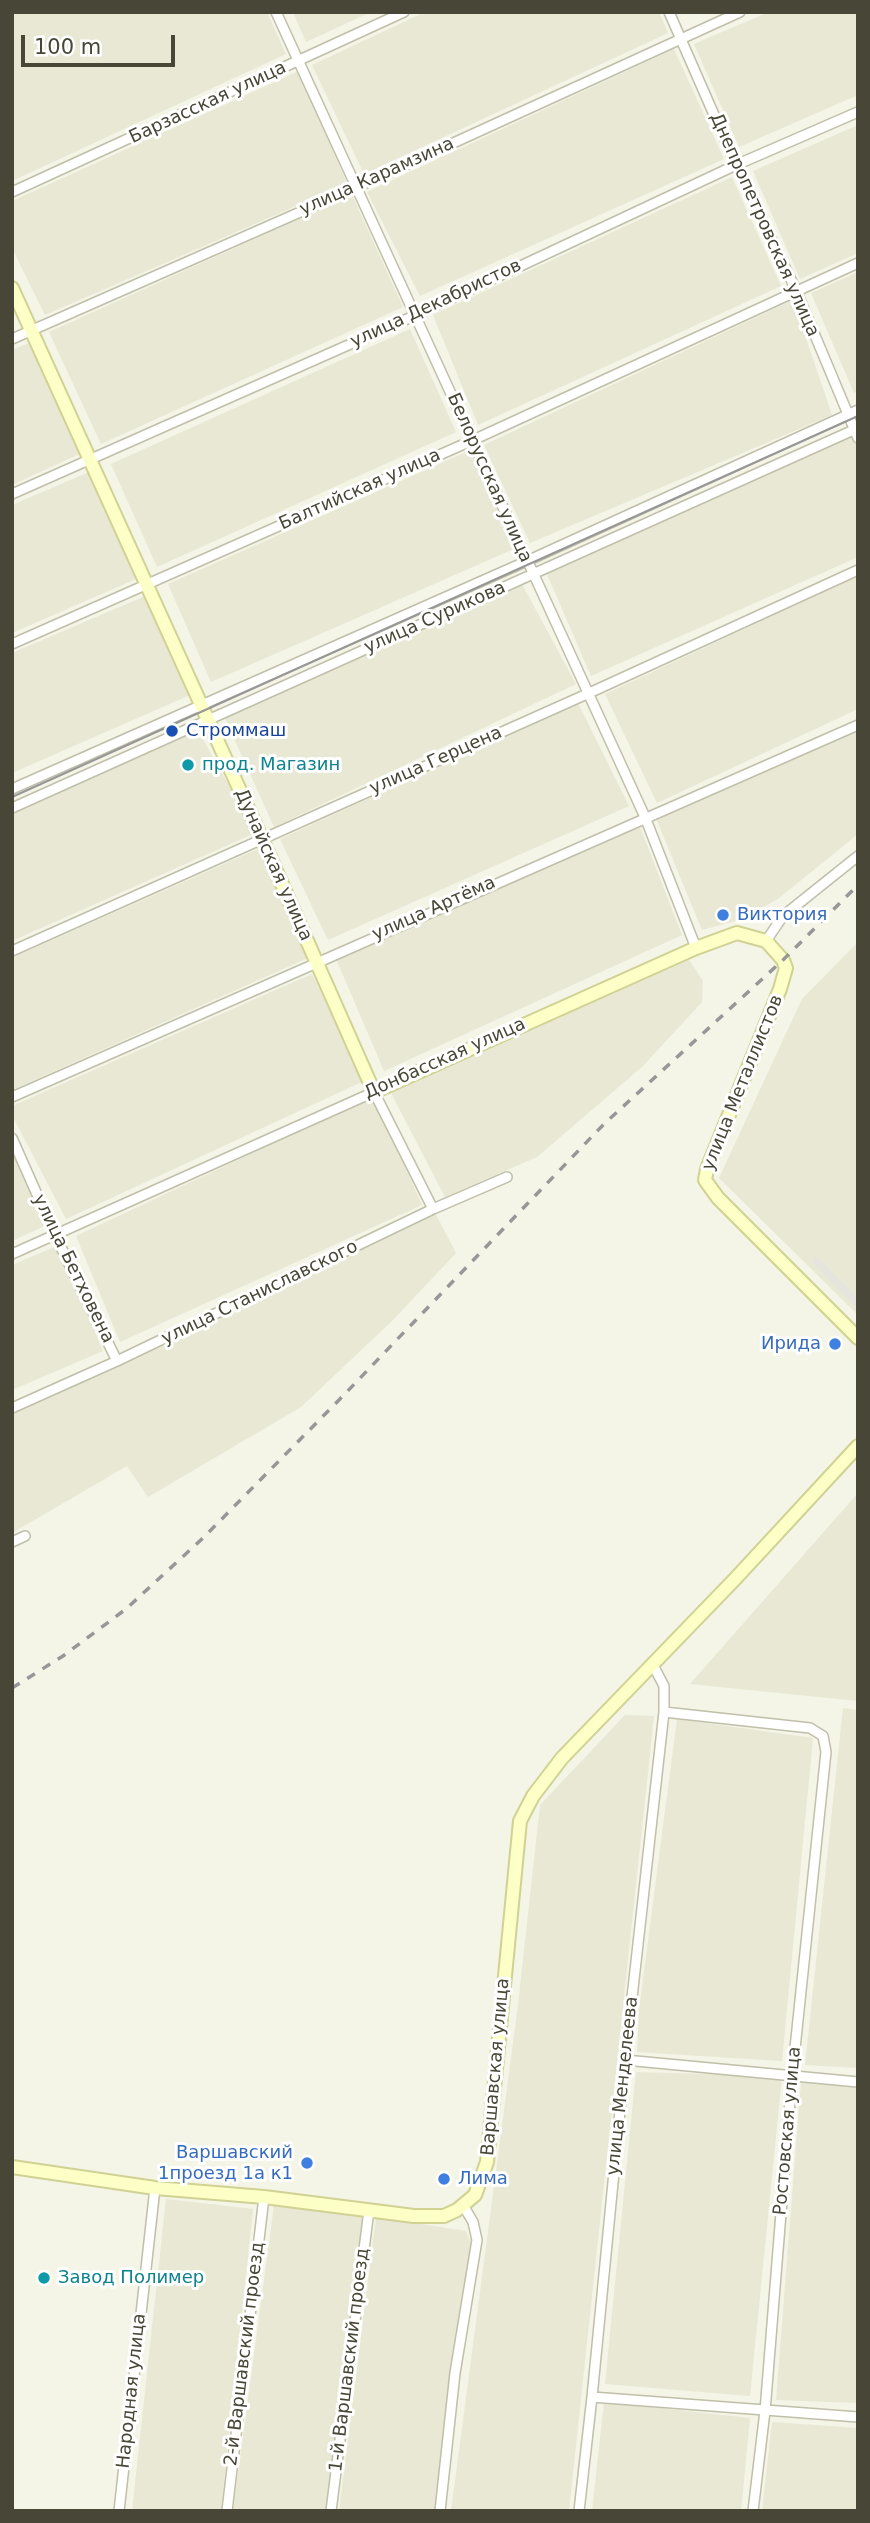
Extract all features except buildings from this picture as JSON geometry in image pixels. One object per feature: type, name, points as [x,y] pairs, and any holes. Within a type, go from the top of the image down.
[{"type":"street","name":"Белорусская улица","points":[[276,12],[645,817],[696,948]]},
{"type":"street","name":"Барзасская улица","points":[[12,192],[404,12]]},
{"type":"street","name":"Днепропетровская улица","points":[[669,12],[736,165],[796,290],[856,432]]},
{"type":"street","name":"улица Карамзина","points":[[12,339],[357,187],[740,12]]},
{"type":"street","name":"улица Декабристов","points":[[12,494],[416,315],[736,165],[858,112]]},
{"type":"street","name":"Балтийская улица","points":[[12,643],[471,441],[858,263]]},
{"type":"street","name":"Дунайская улица","points":[[12,288],[374,1092],[433,1209]]},
{"type":"street","name":"улица Сурикова","points":[[12,789],[527,561],[858,410]]},
{"type":"street","name":"улица Сурикова","points":[[12,808],[856,432]]},
{"type":"street","name":"улица Герцена","points":[[12,951],[587,694],[858,569]]},
{"type":"street","name":"улица Артёма","points":[[12,1097],[316,961],[858,725]]},
{"type":"street","points":[[766,941],[783,916],[858,856]]},
{"type":"street","name":"Донбасская улица","points":[[12,1254],[696,948],[737,933],[766,941]]},
{"type":"street","name":"улица Металлистов","points":[[766,941],[786,968],[705,1180],[718,1198],[858,1338]]},
{"type":"street","name":"улица Бетховена","points":[[12,1138],[55,1235],[117,1361]]},
{"type":"street","name":"улица Станиславского","points":[[12,1408],[117,1361],[433,1209],[507,1177]]},
{"type":"street","points":[[653,1665],[858,1446]]},
{"type":"street","points":[[12,1542],[25,1536]]},
{"type":"street","name":"улица Менделеева","points":[[579,2511],[664,1712],[664,1686],[653,1665]]},
{"type":"street","name":"Варшавская улица","points":[[463,2205],[475,2195],[487,2162],[520,1821],[548,1774],[653,1665]]},
{"type":"street","name":"Ростовская улица","points":[[664,1712],[810,1728],[823,1736],[826,1752],[792,2077],[765,2411],[753,2511]]},
{"type":"street","points":[[625,2060],[858,2082]]},
{"type":"street","points":[[12,2166],[155,2188],[264,2197],[414,2216],[444,2216],[463,2205],[473,2222],[477,2240],[455,2373],[440,2511]]},
{"type":"street","name":"Народная улица","points":[[119,2511],[155,2188]]},
{"type":"street","name":"2-й Варшавский проезд","points":[[227,2511],[264,2197]]},
{"type":"street","name":"1-й Варшавский проезд","points":[[331,2511],[369,2210]]},
{"type":"street","points":[[592,2398],[858,2417]]},
{"type":"shaded area","points":[[12,12],[267,12],[286,54],[12,181]]},
{"type":"shaded area","points":[[293,12],[371,12],[306,42]]},
{"type":"shaded area","points":[[425,12],[659,12],[668,33],[364,174],[312,65]]},
{"type":"shaded area","points":[[769,12],[858,12],[858,95],[739,147],[694,44]]},
{"type":"shaded area","points":[[674,49],[724,159],[420,296],[367,192]]},
{"type":"shaded area","points":[[299,71],[347,184],[45,315],[12,248],[12,201]]},
{"type":"shaded area","points":[[858,125],[858,253],[800,279],[753,171]]},
{"type":"shaded area","points":[[732,177],[781,286],[478,425],[433,315]]},
{"type":"shaded area","points":[[352,195],[403,307],[101,444],[49,332]]},
{"type":"shaded area","points":[[858,272],[858,392],[854,393],[811,293]]},
{"type":"shaded area","points":[[793,300],[832,415],[530,543],[484,445]]},
{"type":"shaded area","points":[[410,329],[456,432],[157,567],[111,464]]},
{"type":"shaded area","points":[[34,341],[86,451],[12,485],[12,350]]},
{"type":"shaded area","points":[[852,435],[858,448],[858,557],[591,676],[546,572]]},
{"type":"shaded area","points":[[473,449],[516,548],[211,682],[168,584]]},
{"type":"shaded area","points":[[89,472],[136,579],[12,633],[12,505]]},
{"type":"shaded area","points":[[858,576],[858,709],[657,803],[605,694]]},
{"type":"shaded area","points":[[522,584],[576,684],[274,827],[223,714]]},
{"type":"shaded area","points":[[145,596],[190,695],[12,773],[12,653]]},
{"type":"shaded area","points":[[578,703],[629,806],[328,940],[280,839]]},
{"type":"shaded area","points":[[858,726],[858,834],[779,898],[746,918],[702,930],[655,816]]},
{"type":"shaded area","points":[[198,730],[255,833],[12,941],[12,811]]},
{"type":"shaded area","points":[[640,827],[682,935],[384,1071],[336,959]]},
{"type":"shaded area","points":[[260,848],[310,957],[12,1090],[12,958]]},
{"type":"shaded area","points":[[858,942],[858,1315],[719,1178],[802,999]]},
{"type":"shaded area","points":[[689,960],[703,981],[702,1002],[643,1066],[537,1157],[445,1197],[391,1093]]},
{"type":"shaded area","points":[[312,974],[366,1080],[66,1219],[12,1115],[12,1106]]},
{"type":"shaded area","points":[[374,1096],[422,1205],[120,1342],[76,1236]]},
{"type":"shaded area","points":[[12,1148],[49,1224],[12,1241]]},
{"type":"shaded area","points":[[433,1209],[456,1253],[393,1320],[301,1407],[148,1497],[127,1466],[12,1533],[12,1404]]},
{"type":"shaded area","points":[[59,1245],[103,1351],[12,1390],[12,1265]]},
{"type":"shaded area","points":[[817,1257],[858,1299],[858,1308],[812,1261]]},
{"type":"shaded area","points":[[858,1493],[858,1701],[690,1684]]},
{"type":"shaded area","points":[[843,1708],[858,1710],[858,2068],[805,2065]]},
{"type":"shaded area","points":[[625,1715],[654,1716],[569,2511],[451,2511],[518,2005],[540,1805]]},
{"type":"shaded area","points":[[677,1719],[813,1738],[782,2061],[637,2052],[639,2010]]},
{"type":"shaded area","points":[[636,2072],[782,2076],[750,2396],[605,2384]]},
{"type":"shaded area","points":[[801,2082],[858,2087],[858,2403],[776,2400]]},
{"type":"shaded area","points":[[166,2199],[253,2209],[221,2511],[132,2511]]},
{"type":"shaded area","points":[[274,2205],[364,2215],[327,2511],[233,2511]]},
{"type":"shaded area","points":[[376,2217],[466,2231],[473,2248],[435,2511],[339,2511]]},
{"type":"shaded area","points":[[604,2402],[750,2418],[741,2511],[592,2511]]},
{"type":"shaded area","points":[[772,2422],[858,2428],[858,2511],[762,2511]]},
{"type":"tram line","points":[[12,797],[858,416]]},
{"type":"railway","points":[[12,1688],[63,1656],[126,1609],[203,1538],[604,1124],[783,960],[858,885]]},
{"type":"place","name":"Строммаш","points":[[172,731]]},
{"type":"place","name":"прод. Магазин","points":[[188,765]]},
{"type":"place","name":"Виктория","points":[[723,915]]},
{"type":"place","name":"Ирида","points":[[835,1344]]},
{"type":"place","name":"Варшавский 1проезд 1а к1","points":[[307,2163]]},
{"type":"place","name":"Лима","points":[[444,2179]]},
{"type":"place","name":"Завод Полимер","points":[[44,2278]]}]
